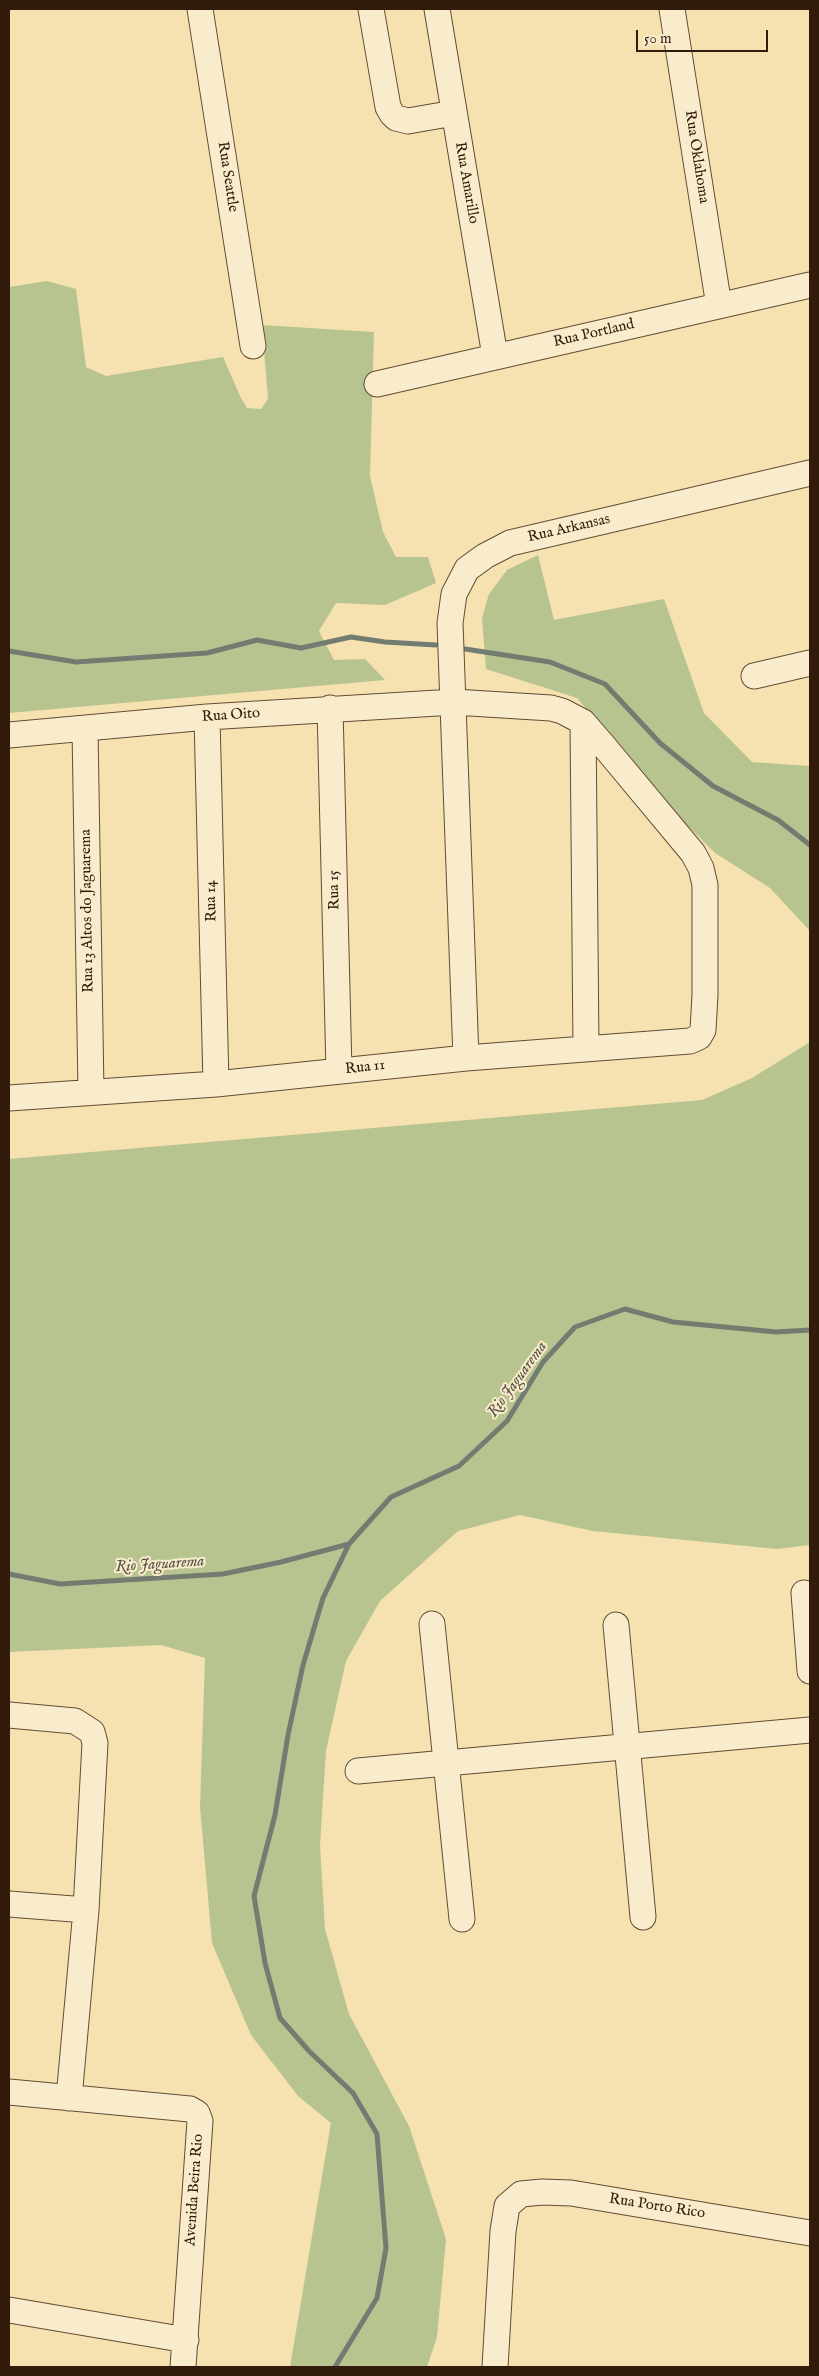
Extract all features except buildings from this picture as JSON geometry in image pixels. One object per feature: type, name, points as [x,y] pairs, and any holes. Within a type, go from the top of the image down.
[{"type":"street","name":"Rua Seattle","points":[[200,9],[253,346]]},
{"type":"street","points":[[371,9],[388,107],[392,114],[396,118],[408,121],[454,113]]},
{"type":"street","name":"Rua Amarillo","points":[[437,9],[496,356]]},
{"type":"street","name":"Rua Oklahoma","points":[[672,9],[719,306]]},
{"type":"street","name":"Rua Portland","points":[[377,384],[810,285]]},
{"type":"street","name":"Rua Arkansas","points":[[466,1058],[450,623],[454,594],[467,569],[485,556],[510,543],[558,530],[810,474]]},
{"type":"street","points":[[754,676],[810,663]]},
{"type":"street","name":"Rua Oito","points":[[9,736],[207,717],[330,708],[454,702],[551,708],[572,715],[583,722]]},
{"type":"street","name":"Rua 15","points":[[330,708],[339,1071]]},
{"type":"street","name":"Rua 14","points":[[207,717],[216,1084]]},
{"type":"street","points":[[583,722],[586,1049]]},
{"type":"street","name":"Rua 11","points":[[9,1098],[216,1084],[466,1058],[690,1041],[699,1037],[703,1030],[705,1017],[705,885],[701,868],[693,852],[583,722]]},
{"type":"street","name":"Rua 13 Altos do Jaguarema","points":[[85,729],[91,1092]]},
{"type":"street","points":[[804,1593],[810,1671]]},
{"type":"street","points":[[432,1624],[462,1919]]},
{"type":"street","points":[[616,1625],[642,1917]]},
{"type":"street","points":[[9,1715],[75,1721],[92,1732],[96,1764],[86,1910],[69,2098],[9,2092]]},
{"type":"street","points":[[358,1772],[810,1730]]},
{"type":"street","points":[[9,1904],[86,1910]]},
{"type":"street","name":"Avenida Beira Rio","points":[[69,2098],[190,2109],[197,2113],[200,2121],[183,2367]]},
{"type":"street","name":"Rua Porto Rico","points":[[500,2367],[503,2231],[508,2206],[521,2194],[542,2192],[571,2193],[810,2233]]},
{"type":"street","points":[[9,2310],[186,2340]]},
{"type":"green space","points":[[47,281],[76,289],[86,367],[106,376],[223,357],[247,408],[261,409],[268,399],[262,325],[374,332],[370,476],[383,532],[396,557],[428,557],[436,583],[385,605],[336,603],[319,631],[334,660],[365,659],[385,680],[9,713],[9,287]]},
{"type":"green space","points":[[538,555],[554,620],[664,599],[704,713],[752,762],[810,766],[810,931],[770,888],[715,853],[669,807],[577,698],[486,669],[482,618],[489,594],[507,570]]},
{"type":"green space","points":[[810,1042],[810,1545],[777,1549],[593,1531],[520,1515],[458,1531],[380,1601],[346,1661],[326,1751],[320,1845],[325,1929],[349,2014],[409,2126],[446,2239],[437,2337],[427,2367],[290,2367],[331,2123],[298,2096],[251,2035],[212,1943],[200,1807],[205,1658],[161,1645],[9,1652],[9,1159],[702,1100],[752,1078]]},
{"type":"waterway","points":[[9,651],[76,662],[207,653],[257,640],[301,648],[351,637],[385,642],[436,645]]},
{"type":"waterway","points":[[465,649],[550,662],[605,684],[660,743],[713,786],[778,820],[810,845]]},
{"type":"waterway","name":"Rio Jaguarema","points":[[9,1574],[60,1584],[223,1574],[281,1562],[349,1544],[391,1497],[459,1466],[507,1421],[543,1362],[575,1327],[625,1309],[673,1322],[776,1332],[810,1330]]},
{"type":"waterway","points":[[335,2367],[377,2298],[386,2248],[377,2134],[353,2093],[309,2051],[280,2018],[265,1963],[254,1896],[275,1815],[288,1735],[303,1665],[323,1598],[349,1544]]}]
